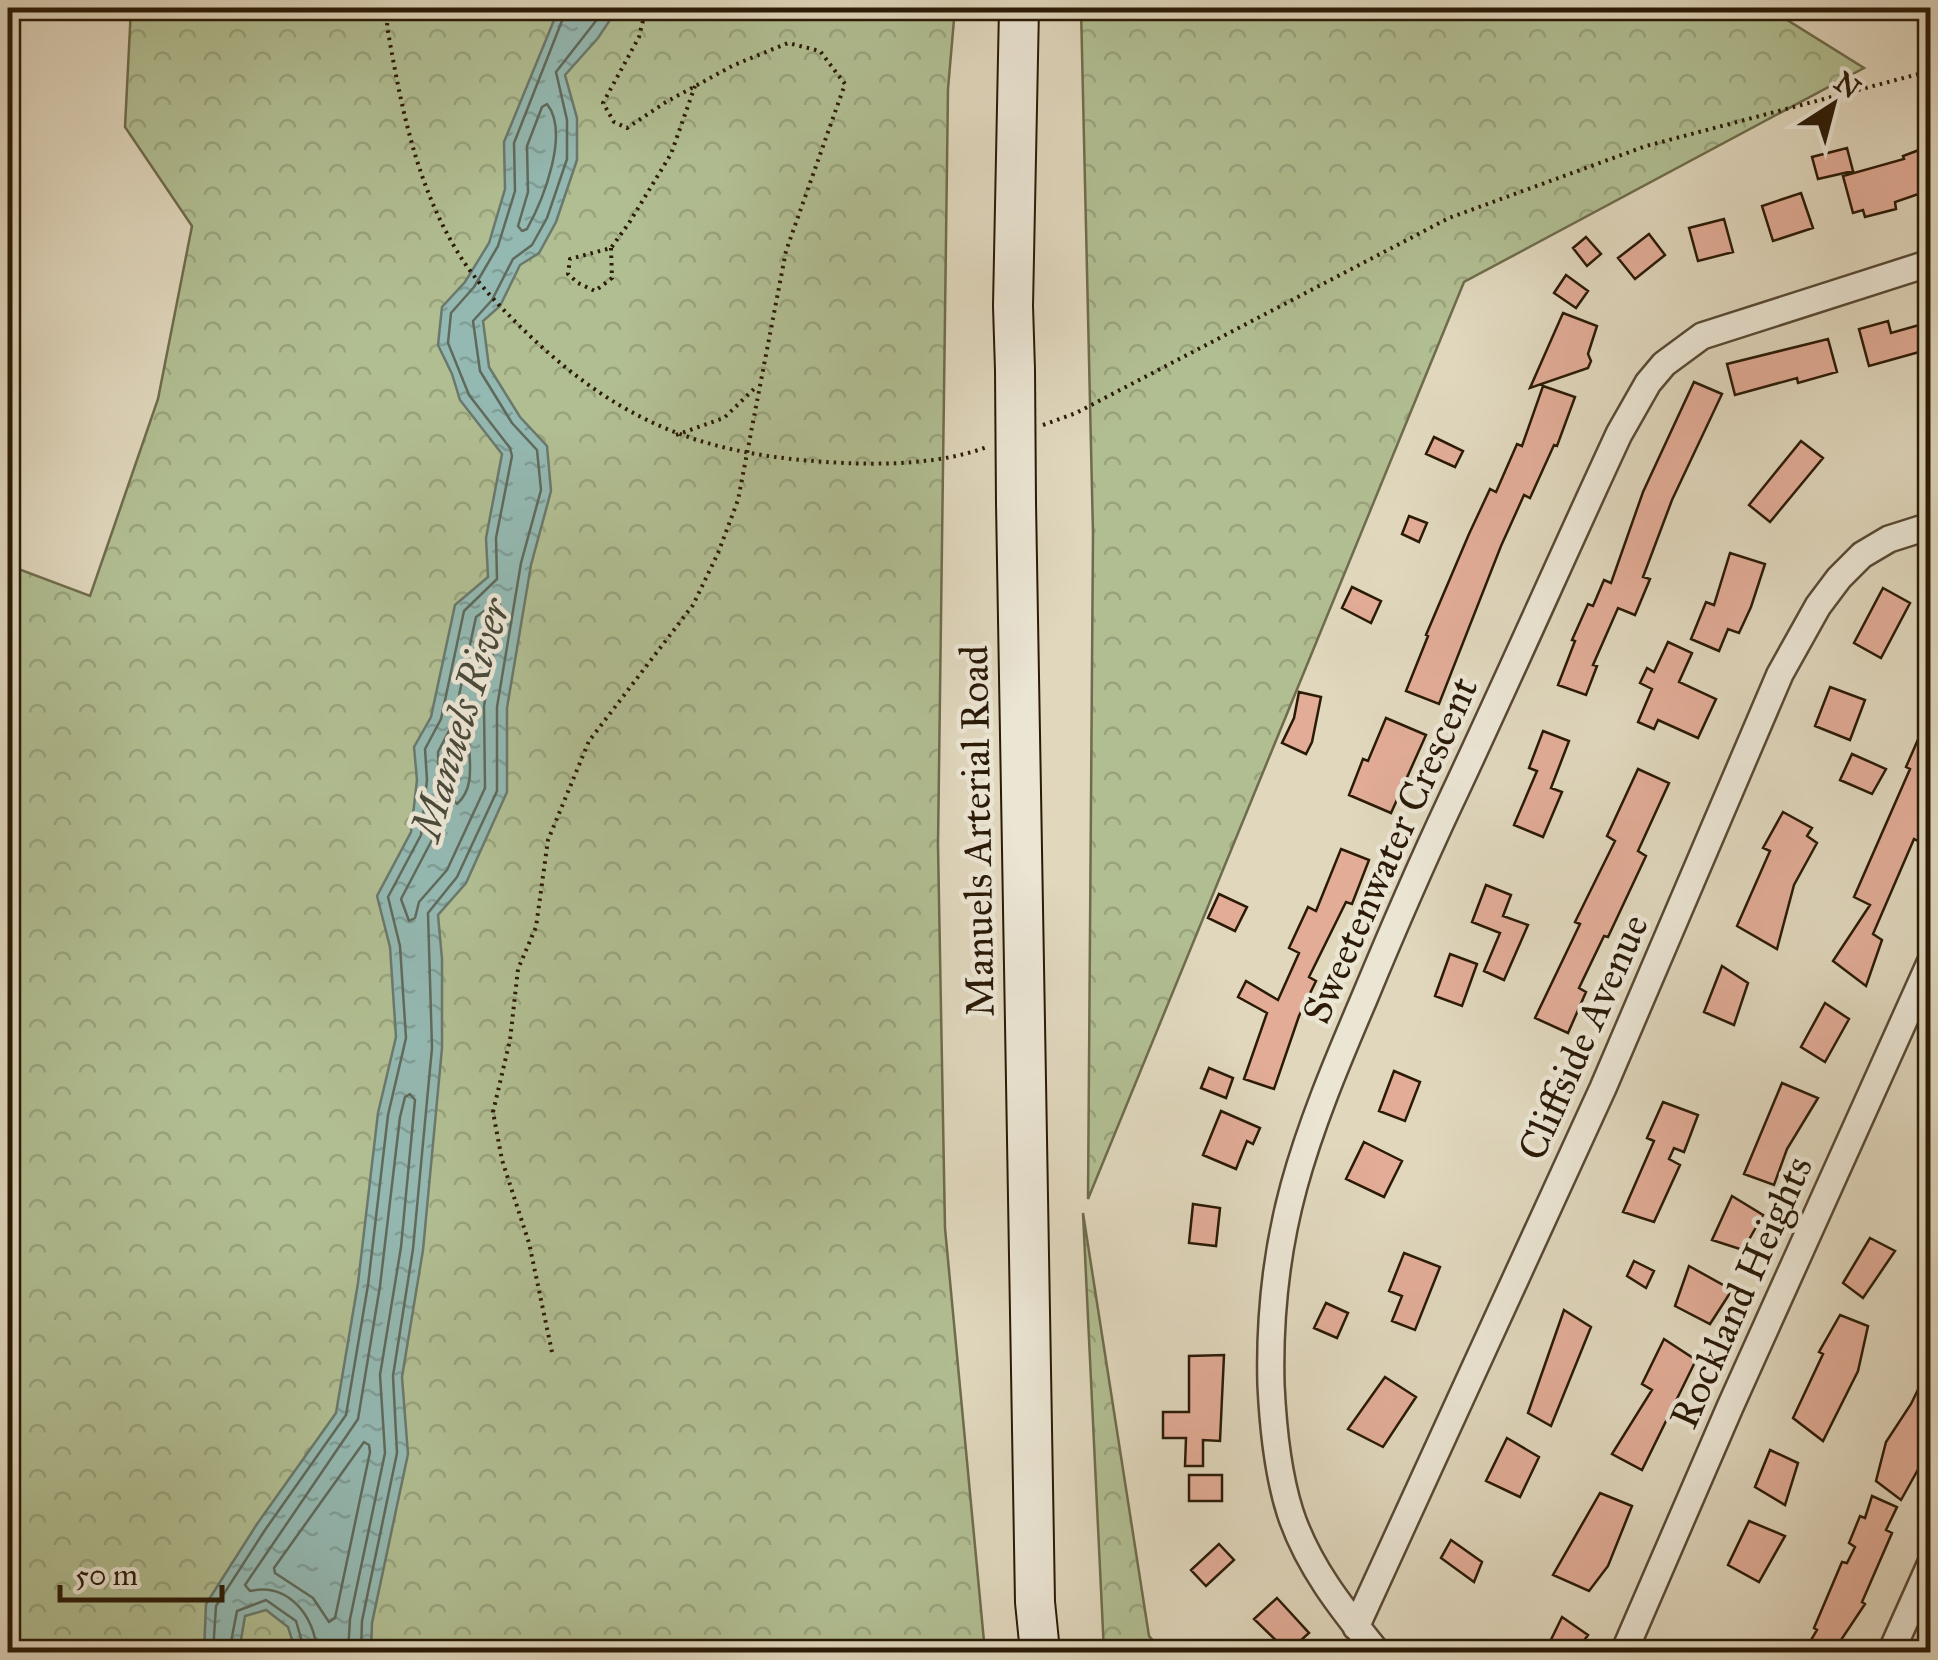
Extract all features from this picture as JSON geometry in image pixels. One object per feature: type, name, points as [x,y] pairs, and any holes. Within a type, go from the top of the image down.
[{"type":"main road","name":"Manuels Arterial Road","points":[[1019,8],[1012,306],[1035,1602],[1040,1652]]},
{"type":"street","name":"Sweetenwater Crescent","points":[[1377,1652],[1316,1570],[1290,1514],[1276,1448],[1271,1382],[1272,1311],[1284,1218],[1309,1130],[1418,872],[1619,434],[1648,384],[1681,349],[1720,328],[1930,262]]},
{"type":"street","name":"Cliffside Avenue","points":[[1356,1627],[1603,1088],[1780,674],[1818,606],[1862,554],[1889,539],[1930,526]]},
{"type":"street","name":"Rockland Heights","points":[[1624,1652],[1930,963]]},
{"type":"street","points":[[1891,1652],[1930,1565]]},
{"type":"path","points":[[389,8],[387,26],[416,163],[460,258],[500,306],[558,361],[617,406],[676,435],[745,454],[794,461],[882,464],[971,453],[1002,441]]},
{"type":"path","points":[[552,1352],[529,1243],[502,1160],[493,1112],[510,1040],[518,969],[536,927],[548,840],[589,741],[694,605],[738,500],[786,251],[844,84],[820,51],[788,43],[694,86],[628,128],[614,122],[603,103],[639,37],[646,8]]},
{"type":"path","points":[[1032,430],[1076,413],[1449,218],[1646,146],[1930,71]]},
{"type":"path","points":[[611,248],[570,259],[568,274],[596,290],[612,278],[611,248],[671,154],[694,86]]},
{"type":"path","points":[[676,435],[724,418],[758,384]]},
{"type":"green space","points":[[131,8],[955,8],[948,89],[938,845],[945,1228],[985,1652],[8,1652],[8,565],[90,596],[158,399],[192,226],[125,127]]},
{"type":"green space","points":[[1081,8],[1768,8],[1864,68],[1464,282],[1088,1199],[1093,534]]},
{"type":"green space","points":[[1083,1213],[1149,1636],[1163,1652],[1104,1652]]},
{"type":"water","name":"Manuels River","points":[[559,8],[618,8],[565,75],[577,118],[577,160],[556,222],[539,253],[520,265],[500,306],[483,321],[489,367],[520,417],[547,446],[551,491],[531,565],[507,708],[507,792],[466,883],[438,915],[442,1048],[423,1250],[402,1377],[408,1454],[372,1623],[371,1652],[296,1652],[288,1627],[266,1610],[245,1616],[239,1652],[204,1652],[206,1604],[336,1413],[358,1283],[378,1113],[396,1037],[390,947],[377,896],[411,832],[417,780],[414,747],[431,717],[455,605],[488,577],[486,538],[502,454],[460,400],[438,345],[442,307],[465,282],[489,243],[505,189],[504,142]]},
{"type":"building","points":[[1847,148],[1853,171],[1818,179],[1812,157]]},
{"type":"building","points":[[1919,150],[1922,159],[1930,156],[1930,190],[1895,202],[1896,209],[1865,217],[1863,210],[1853,213],[1843,176],[1904,159],[1903,156]]},
{"type":"building","points":[[1801,193],[1813,228],[1773,241],[1762,206]]},
{"type":"building","points":[[1724,219],[1733,252],[1698,261],[1689,228]]},
{"type":"building","points":[[1649,234],[1665,255],[1635,279],[1618,258]]},
{"type":"building","points":[[1586,237],[1601,254],[1587,266],[1573,248]]},
{"type":"building","points":[[1566,275],[1588,291],[1576,308],[1554,293]]},
{"type":"building","points":[[1563,313],[1597,326],[1588,368],[1530,388]]},
{"type":"building","points":[[1888,321],[1891,333],[1930,322],[1930,349],[1869,366],[1859,329]]},
{"type":"building","points":[[1828,339],[1837,372],[1735,395],[1727,364]]},
{"type":"building","points":[[1694,382],[1722,394],[1672,500],[1643,577],[1650,579],[1635,615],[1618,608],[1593,665],[1597,666],[1586,695],[1558,685],[1588,604],[1593,606],[1604,580],[1611,583],[1643,492]]},
{"type":"building","points":[[1543,386],[1575,397],[1557,446],[1554,445],[1530,498],[1524,495],[1501,546],[1439,704],[1406,691],[1469,534],[1490,489],[1496,492],[1517,444],[1522,446]]},
{"type":"building","points":[[1434,437],[1463,451],[1455,467],[1426,454]]},
{"type":"building","points":[[1801,441],[1823,458],[1770,522],[1749,505]]},
{"type":"building","points":[[1409,516],[1427,523],[1419,542],[1402,534]]},
{"type":"building","points":[[1730,553],[1765,564],[1739,633],[1728,629],[1719,651],[1691,639],[1706,602],[1714,605]]},
{"type":"building","points":[[1352,587],[1381,601],[1371,623],[1342,608]]},
{"type":"building","points":[[1883,588],[1910,603],[1881,658],[1854,643]]},
{"type":"building","points":[[1668,642],[1692,653],[1679,682],[1716,699],[1698,738],[1658,720],[1654,729],[1638,722],[1652,689],[1640,683],[1647,668],[1654,672]]},
{"type":"building","points":[[1830,687],[1865,700],[1850,740],[1815,726]]},
{"type":"building","points":[[1299,692],[1321,697],[1306,754],[1282,743],[1294,718]]},
{"type":"building","points":[[1930,712],[1930,810],[1873,934],[1882,940],[1866,986],[1833,961],[1870,905],[1854,897],[1910,769],[1906,767]]},
{"type":"building","points":[[1386,718],[1426,735],[1391,813],[1349,795]]},
{"type":"building","points":[[1543,731],[1569,741],[1551,788],[1562,792],[1543,837],[1514,825],[1537,771],[1529,768]]},
{"type":"building","points":[[1852,754],[1886,769],[1872,794],[1840,780]]},
{"type":"building","points":[[1638,769],[1669,783],[1638,851],[1646,856],[1579,988],[1586,992],[1568,1033],[1535,1018],[1580,924],[1575,922],[1615,841],[1607,836]]},
{"type":"building","points":[[1783,812],[1812,828],[1807,836],[1817,843],[1794,885],[1777,949],[1737,926],[1770,851],[1763,848]]},
{"type":"building","points":[[1341,849],[1369,860],[1352,904],[1346,902],[1309,977],[1316,981],[1299,1016],[1274,1089],[1244,1079],[1267,1013],[1238,997],[1246,981],[1278,1000],[1299,953],[1289,948],[1308,907],[1316,911]]},
{"type":"building","points":[[1486,885],[1511,895],[1503,916],[1528,925],[1504,980],[1484,971],[1500,933],[1472,922]]},
{"type":"building","points":[[1219,894],[1247,907],[1235,931],[1208,918]]},
{"type":"building","points":[[1450,954],[1477,964],[1462,1006],[1435,996]]},
{"type":"building","points":[[1722,966],[1748,983],[1734,1025],[1704,1012]]},
{"type":"building","points":[[1825,1003],[1849,1019],[1825,1062],[1801,1047]]},
{"type":"building","points":[[1209,1068],[1233,1078],[1226,1098],[1201,1088]]},
{"type":"building","points":[[1394,1071],[1420,1082],[1405,1121],[1379,1111]]},
{"type":"building","points":[[1782,1083],[1818,1098],[1787,1149],[1774,1185],[1744,1174]]},
{"type":"building","points":[[1663,1102],[1698,1115],[1684,1152],[1674,1148],[1669,1159],[1680,1165],[1654,1222],[1623,1212],[1654,1141],[1647,1138]]},
{"type":"building","points":[[1221,1111],[1260,1128],[1253,1144],[1247,1141],[1236,1169],[1203,1155]]},
{"type":"building","points":[[1364,1142],[1402,1161],[1384,1197],[1346,1179]]},
{"type":"building","points":[[1732,1196],[1763,1215],[1743,1250],[1712,1240]]},
{"type":"building","points":[[1193,1204],[1220,1208],[1216,1246],[1189,1243]]},
{"type":"building","points":[[1870,1238],[1895,1251],[1863,1298],[1843,1283]]},
{"type":"building","points":[[1404,1253],[1440,1267],[1415,1330],[1392,1321],[1402,1296],[1389,1291]]},
{"type":"building","points":[[1634,1261],[1654,1271],[1646,1288],[1627,1276]]},
{"type":"building","points":[[1689,1266],[1732,1290],[1710,1324],[1675,1306]]},
{"type":"building","points":[[1326,1303],[1348,1313],[1337,1338],[1314,1328]]},
{"type":"building","points":[[1564,1310],[1591,1327],[1551,1426],[1528,1413]]},
{"type":"building","points":[[1840,1315],[1868,1326],[1858,1371],[1823,1441],[1793,1418],[1823,1354],[1819,1352]]},
{"type":"building","points":[[1664,1339],[1696,1360],[1642,1470],[1612,1454],[1652,1390],[1642,1384]]},
{"type":"building","points":[[1224,1355],[1220,1441],[1203,1440],[1203,1466],[1185,1466],[1186,1438],[1163,1438],[1163,1412],[1189,1412],[1189,1356]]},
{"type":"building","points":[[1930,1365],[1930,1448],[1901,1500],[1876,1481],[1886,1442]]},
{"type":"building","points":[[1385,1377],[1416,1397],[1383,1447],[1348,1429]]},
{"type":"building","points":[[1507,1438],[1539,1457],[1520,1497],[1486,1481]]},
{"type":"building","points":[[1770,1450],[1798,1463],[1785,1505],[1755,1487]]},
{"type":"building","points":[[1189,1475],[1222,1475],[1222,1501],[1189,1501]]},
{"type":"building","points":[[1600,1493],[1632,1506],[1608,1566],[1589,1591],[1553,1575]]},
{"type":"building","points":[[1872,1496],[1897,1507],[1886,1530],[1892,1533],[1862,1602],[1865,1604],[1833,1652],[1804,1652],[1817,1630],[1814,1628],[1842,1562],[1847,1563],[1855,1547],[1849,1543],[1860,1516],[1865,1518]]},
{"type":"building","points":[[1749,1521],[1785,1536],[1759,1582],[1728,1565]]},
{"type":"building","points":[[1451,1540],[1482,1562],[1474,1582],[1441,1558]]},
{"type":"building","points":[[1219,1544],[1234,1560],[1206,1586],[1191,1570]]},
{"type":"building","points":[[1277,1598],[1309,1633],[1288,1652],[1254,1619]]},
{"type":"building","points":[[1562,1617],[1588,1635],[1576,1652],[1545,1652]]}]
